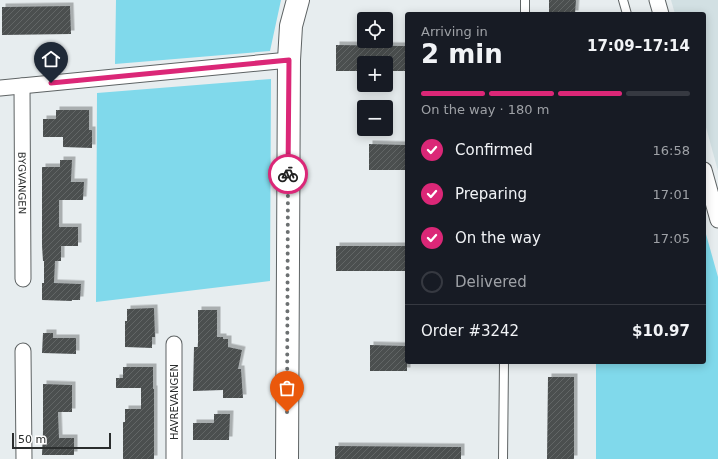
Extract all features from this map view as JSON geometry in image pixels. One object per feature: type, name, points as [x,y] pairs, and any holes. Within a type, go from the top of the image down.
[{"type":"street","points":[[287,459],[289,60],[291,26],[298,0]]},
{"type":"street","points":[[657,0],[660,12]]},
{"type":"street","points":[[0,88],[289,60]]},
{"type":"street","name":"BYGVANGEN","points":[[22,86],[23,279]]},
{"type":"street","points":[[707,192],[718,220]]},
{"type":"street","name":"HAVREVANGEN","points":[[174,344],[174,459]]},
{"type":"street","points":[[23,351],[24,459]]},
{"type":"lane","points":[[525,0],[525,12]]},
{"type":"lane","points":[[623,0],[626,12]]},
{"type":"lane","points":[[504,364],[504,459]]},
{"type":"shaded area","points":[[116,0],[281,0],[270,51],[115,64]]},
{"type":"shaded area","points":[[671,0],[718,0],[718,171],[706,127],[706,12],[674,12]]},
{"type":"shaded area","points":[[271,79],[270,281],[96,302],[97,93]]},
{"type":"shaded area","points":[[706,234],[718,277],[718,459],[596,459],[596,364],[706,364]]},
{"type":"building","points":[[549,0],[576,0],[575,12],[549,12]]},
{"type":"building","points":[[70,6],[71,34],[2,35],[2,7]]},
{"type":"building","points":[[336,45],[357,45],[357,48],[393,48],[393,46],[405,46],[405,71],[393,71],[393,56],[357,56],[357,71],[336,71]]},
{"type":"building","points":[[56,110],[89,110],[89,130],[92,130],[92,148],[63,147],[63,137],[43,137],[43,119],[56,119]]},
{"type":"building","points":[[369,144],[405,145],[405,170],[369,170]]},
{"type":"building","points":[[60,160],[72,160],[71,182],[84,182],[83,200],[59,200],[59,227],[78,227],[78,246],[61,246],[61,261],[55,261],[54,283],[81,284],[80,300],[72,301],[42,300],[44,261],[42,246],[42,167],[60,167]]},
{"type":"building","points":[[336,246],[405,246],[405,271],[336,271]]},
{"type":"building","points":[[154,308],[155,337],[152,337],[152,348],[125,347],[125,321],[127,321],[127,309]]},
{"type":"building","points":[[198,310],[217,310],[217,337],[228,339],[228,347],[242,350],[238,369],[241,369],[243,398],[223,398],[223,390],[193,391],[194,347],[198,347]]},
{"type":"building","points":[[43,333],[53,333],[53,338],[76,338],[76,354],[42,353]]},
{"type":"building","points":[[370,345],[405,346],[405,364],[407,364],[407,371],[370,371]]},
{"type":"building","points":[[123,367],[153,367],[154,459],[123,459],[123,422],[125,422],[125,409],[141,409],[141,388],[116,388],[116,378],[123,378]]},
{"type":"building","points":[[548,377],[574,377],[574,459],[547,459]]},
{"type":"building","points":[[43,384],[72,385],[72,412],[58,412],[59,438],[74,438],[74,455],[42,455]]},
{"type":"building","points":[[214,414],[230,414],[229,440],[193,440],[193,423],[214,423]]},
{"type":"building","points":[[335,446],[461,447],[461,459],[335,459]]},
{"type":"way so far","points":[[287,412],[288,174]]},
{"type":"route","points":[[51,83],[289,60],[288,174]]}]
